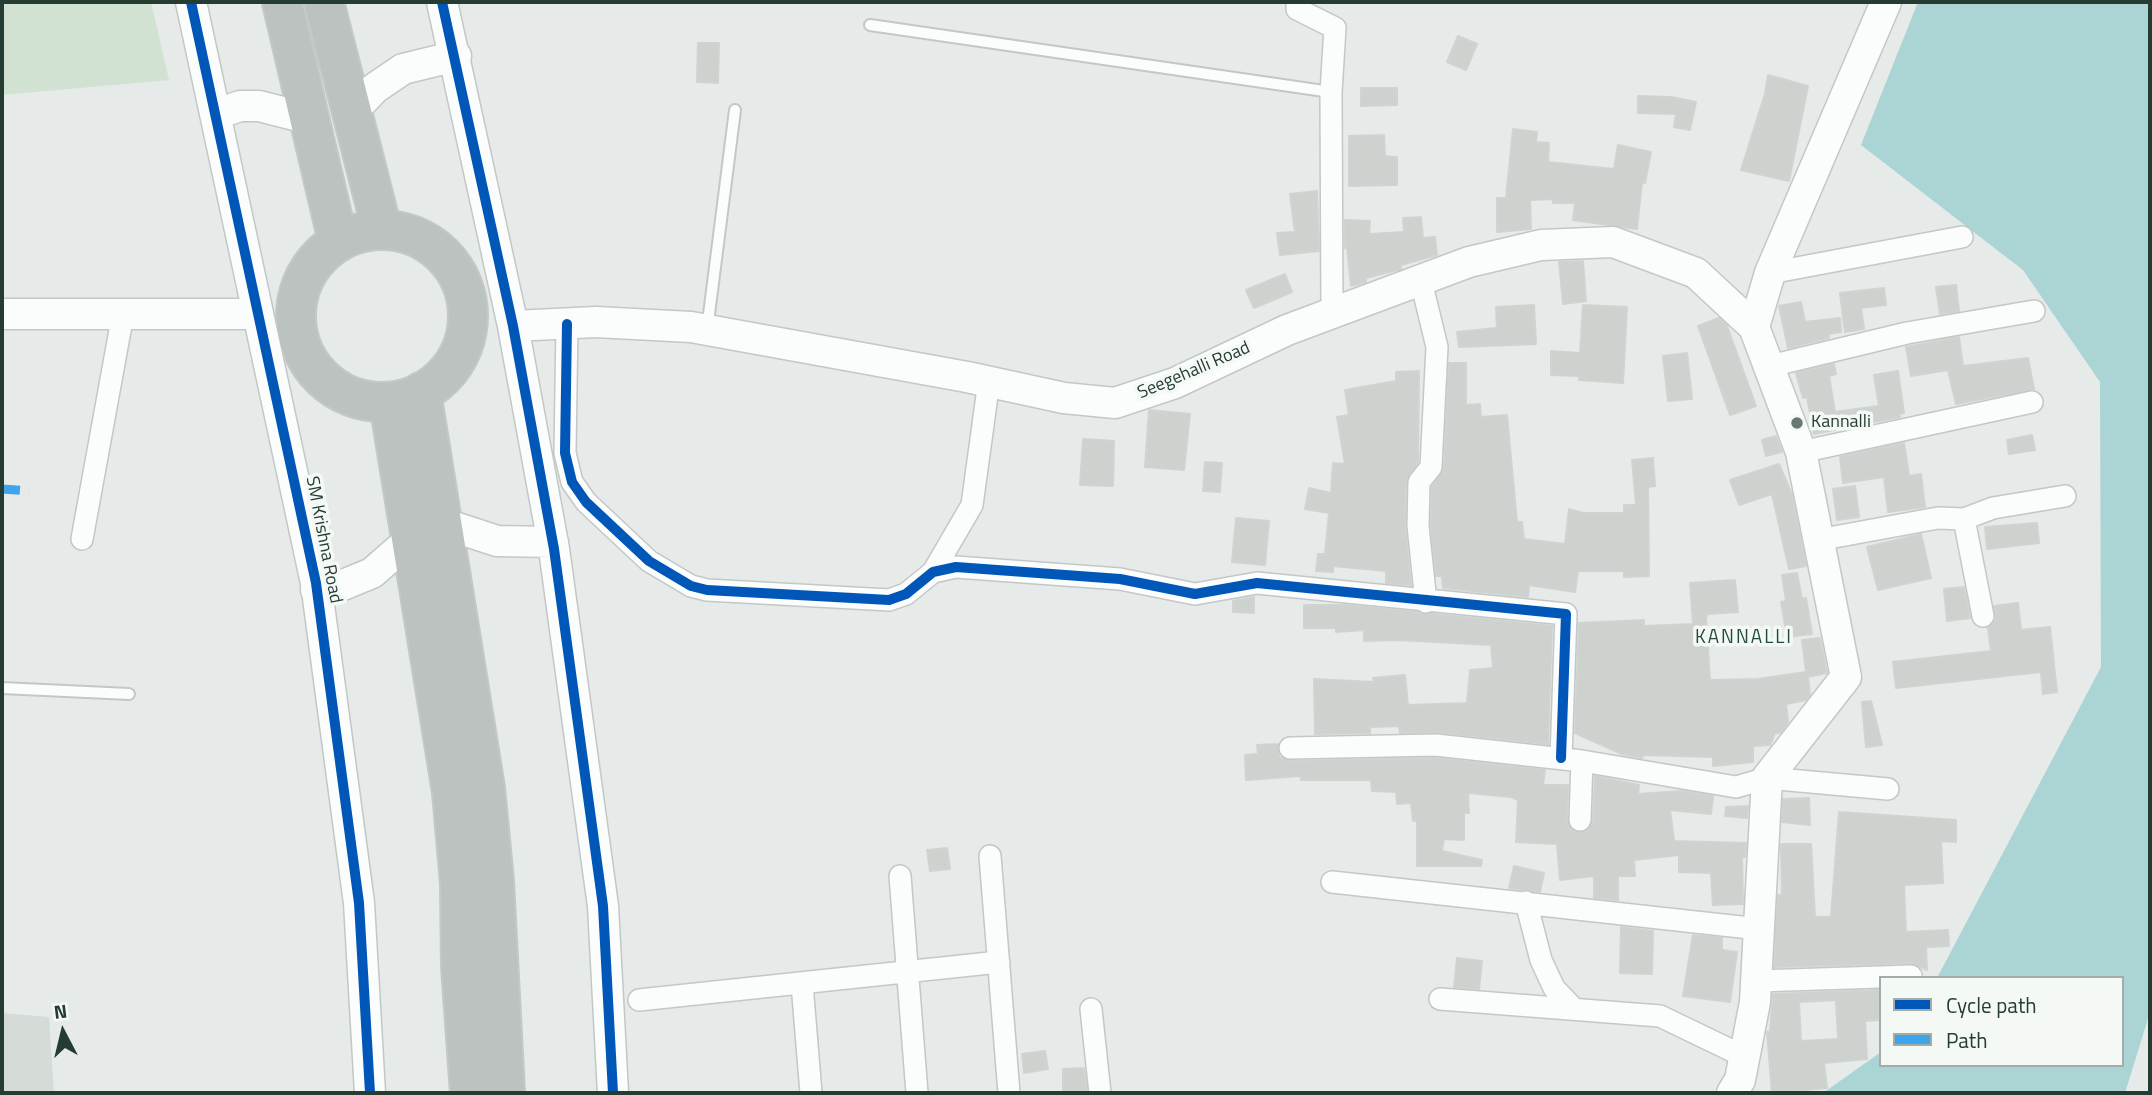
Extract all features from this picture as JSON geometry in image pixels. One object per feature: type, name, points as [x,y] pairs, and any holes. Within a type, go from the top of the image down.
[{"type":"highway","points":[[282,2],[338,241]]},
{"type":"highway","points":[[324,2],[382,230]]},
{"type":"highway","points":[[382,230],[402,232],[431,244],[453,267],[466,295],[468,327],[458,356],[438,382],[405,397],[360,400],[331,386],[313,369],[301,348],[294,318],[300,286],[315,259],[338,241],[355,233],[382,230]]},
{"type":"highway","points":[[405,397],[426,531],[491,838],[505,1093]]},
{"type":"highway","points":[[426,531],[457,841],[461,966],[470,1093]]},
{"type":"street","name":"SM Krishna Road","points":[[191,2],[217,114],[316,590],[359,903],[370,1093]]},
{"type":"street","points":[[201,41],[206,2]]},
{"type":"street","points":[[1297,2],[1297,9],[1335,28],[1331,92],[1332,313]]},
{"type":"street","points":[[1732,1093],[1741,1080],[1756,981],[1767,778],[1846,677],[1801,452],[1754,327],[1770,273],[1886,2]]},
{"type":"street","points":[[442,6],[456,56],[513,326],[553,542],[603,906],[613,1093]]},
{"type":"street","points":[[352,112],[375,88],[403,69],[456,56]]},
{"type":"street","points":[[217,114],[240,106],[259,106],[310,119]]},
{"type":"street","points":[[1770,273],[1962,237]]},
{"type":"street","name":"Seegehalli Road","points":[[513,326],[596,322],[707,330],[989,381],[1064,398],[1115,403],[1175,383],[1287,330],[1469,262],[1541,245],[1613,242],[1696,273],[1754,327]]},
{"type":"street","points":[[1420,281],[1437,347],[1431,467],[1419,482],[1418,526],[1426,602]]},
{"type":"street","points":[[1770,366],[1907,333],[2034,311]]},
{"type":"street","points":[[2,314],[258,314]]},
{"type":"street","points":[[82,539],[123,314]]},
{"type":"street","points":[[567,324],[567,468],[586,502],[649,561],[675,578],[707,590],[889,600],[906,594],[933,572],[972,505],[989,381]]},
{"type":"street","points":[[1801,452],[2032,402]]},
{"type":"street","points":[[1818,540],[1938,518],[1964,519],[1993,509],[2065,496]]},
{"type":"street","points":[[1964,519],[1983,616]]},
{"type":"street","points":[[316,590],[343,585],[372,573],[426,531],[497,541],[553,542]]},
{"type":"street","points":[[933,572],[956,567],[1110,578],[1195,594],[1257,583],[1566,614],[1571,759],[1580,820]]},
{"type":"street","points":[[1290,748],[1436,745],[1571,759],[1736,787],[1767,778],[1888,789]]},
{"type":"street","points":[[990,856],[1009,1093]]},
{"type":"street","points":[[900,876],[905,972],[917,1093]]},
{"type":"street","points":[[1332,882],[1759,929]]},
{"type":"street","points":[[1525,902],[1553,988],[1574,1009]]},
{"type":"street","points":[[639,1000],[999,962]]},
{"type":"street","points":[[1756,981],[1879,977]]},
{"type":"street","points":[[802,984],[811,1093]]},
{"type":"street","points":[[1440,999],[1660,1016],[1745,1056]]},
{"type":"street","points":[[1091,1009],[1100,1093]]},
{"type":"lane","points":[[870,24],[1331,92]]},
{"type":"lane","points":[[707,330],[735,110]]},
{"type":"lane","points":[[2,688],[129,694]]},
{"type":"shaded area","points":[[2,1013],[49,1017],[54,1093],[2,1093]]},
{"type":"green space","points":[[2,2],[151,2],[169,80],[2,95]]},
{"type":"water","points":[[1918,2],[2150,2],[2150,1012],[2125,1093],[1823,1093],[1879,1053],[1879,1067],[2124,1067],[2124,976],[1938,976],[2101,667],[2100,382],[2023,270],[1861,145]]},
{"type":"building","points":[[1458,36],[1477,44],[1466,70],[1447,62]]},
{"type":"building","points":[[698,43],[719,43],[718,83],[697,82]]},
{"type":"building","points":[[1768,75],[1808,86],[1789,181],[1741,170],[1765,94]]},
{"type":"building","points":[[1361,88],[1397,88],[1397,105],[1361,106]]},
{"type":"building","points":[[1638,96],[1671,97],[1696,102],[1690,130],[1674,127],[1676,114],[1638,113]]},
{"type":"building","points":[[1513,129],[1537,132],[1536,142],[1549,143],[1548,162],[1614,169],[1618,145],[1651,152],[1645,183],[1642,182],[1637,229],[1573,220],[1575,203],[1553,203],[1553,199],[1530,200],[1531,229],[1497,232],[1497,198],[1506,198]]},
{"type":"building","points":[[1384,135],[1385,156],[1397,157],[1397,185],[1349,186],[1349,136]]},
{"type":"building","points":[[1317,191],[1319,251],[1280,255],[1277,233],[1295,232],[1290,194]]},
{"type":"building","points":[[1421,217],[1423,238],[1435,237],[1437,255],[1401,265],[1401,269],[1366,278],[1366,282],[1351,286],[1345,248],[1345,220],[1370,221],[1369,234],[1404,232],[1403,218]]},
{"type":"building","points":[[1583,261],[1586,301],[1563,304],[1559,262]]},
{"type":"building","points":[[1285,274],[1292,292],[1254,308],[1246,290]]},
{"type":"building","points":[[1956,285],[1959,311],[1940,314],[1936,287]]},
{"type":"building","points":[[1884,288],[1886,305],[1861,308],[1864,329],[1845,332],[1840,293]]},
{"type":"building","points":[[1801,302],[1805,322],[1840,318],[1841,332],[1828,334],[1829,338],[1788,348],[1779,306]]},
{"type":"building","points":[[1534,305],[1536,344],[1459,347],[1457,332],[1497,328],[1496,307]]},
{"type":"building","points":[[1583,305],[1627,307],[1623,383],[1551,375],[1551,351],[1580,353]]},
{"type":"building","points":[[1719,318],[1727,326],[1756,406],[1730,415],[1698,326]]},
{"type":"building","points":[[1959,337],[1963,366],[2028,358],[2034,389],[1956,404],[1948,370],[1911,376],[1906,347]]},
{"type":"building","points":[[1687,353],[1692,399],[1668,401],[1663,356]]},
{"type":"building","points":[[1449,363],[1466,363],[1466,405],[1480,404],[1481,417],[1507,415],[1517,522],[1522,522],[1524,539],[1565,544],[1569,509],[1583,513],[1624,513],[1624,505],[1636,505],[1632,460],[1653,458],[1655,486],[1648,487],[1649,576],[1624,577],[1624,571],[1578,571],[1575,592],[1529,585],[1528,597],[1443,588],[1442,576],[1436,576],[1431,525],[1432,487],[1444,468]]},
{"type":"building","points":[[1834,364],[1836,374],[1829,376],[1835,412],[1879,406],[1874,375],[1898,371],[1904,413],[1899,414],[1900,417],[1814,434],[1807,397],[1803,398],[1796,373]]},
{"type":"building","points":[[1419,371],[1418,462],[1406,482],[1405,527],[1411,585],[1386,583],[1386,571],[1333,566],[1333,572],[1316,571],[1318,554],[1325,554],[1329,513],[1305,509],[1309,488],[1331,493],[1333,463],[1345,464],[1337,417],[1349,415],[1345,390],[1396,381],[1396,372]]},
{"type":"building","points":[[1149,410],[1190,414],[1184,470],[1145,467]]},
{"type":"building","points":[[2032,435],[2035,450],[2009,454],[2007,440]]},
{"type":"building","points":[[1776,436],[1782,452],[1766,456],[1762,440]]},
{"type":"building","points":[[1083,439],[1114,441],[1113,486],[1080,485]]},
{"type":"building","points":[[1904,443],[1909,476],[1921,474],[1925,507],[1888,512],[1884,477],[1843,483],[1840,457]]},
{"type":"building","points":[[1205,462],[1222,463],[1220,492],[1203,491]]},
{"type":"building","points":[[1779,464],[1792,495],[1806,566],[1789,569],[1772,494],[1739,505],[1730,480]]},
{"type":"building","points":[[1855,486],[1859,517],[1837,520],[1833,489]]},
{"type":"building","points":[[1236,518],[1269,521],[1265,565],[1232,562]]},
{"type":"building","points":[[2037,523],[2039,543],[1987,549],[1985,527]]},
{"type":"building","points":[[1921,534],[1931,578],[1878,590],[1867,547]]},
{"type":"building","points":[[1797,573],[1802,599],[1806,598],[1812,634],[1787,637],[1781,602],[1786,601],[1782,575]]},
{"type":"building","points":[[1735,580],[1738,612],[1708,614],[1706,618],[1710,680],[1758,679],[1806,672],[1802,640],[1820,638],[1827,673],[1808,677],[1810,695],[1806,700],[1786,704],[1788,722],[1780,733],[1775,733],[1770,745],[1753,746],[1753,762],[1713,766],[1713,757],[1643,755],[1642,758],[1622,754],[1575,733],[1579,623],[1644,620],[1644,626],[1693,624],[1690,583]]},
{"type":"building","points":[[1964,587],[1970,618],[1947,621],[1944,589]]},
{"type":"building","points":[[1254,597],[1254,613],[1233,612],[1233,601]]},
{"type":"building","points":[[2018,603],[2021,630],[2050,627],[2057,692],[2043,694],[2041,672],[1896,688],[1893,662],[1991,651],[1988,628],[1996,620],[1994,606]]},
{"type":"building","points":[[1304,605],[1346,605],[1552,626],[1548,744],[1437,732],[1400,733],[1399,726],[1370,727],[1370,733],[1315,734],[1314,679],[1374,682],[1373,678],[1405,675],[1408,705],[1467,703],[1470,670],[1493,668],[1491,645],[1364,641],[1364,630],[1336,632],[1336,628],[1304,628]]},
{"type":"building","points":[[1871,701],[1882,745],[1866,747],[1862,702]]},
{"type":"building","points":[[1278,744],[1279,757],[1290,761],[1435,758],[1545,770],[1543,785],[1568,785],[1567,820],[1573,831],[1579,833],[1587,831],[1593,821],[1595,776],[1639,785],[1638,794],[1681,791],[1713,796],[1711,814],[1670,810],[1674,841],[1746,843],[1745,857],[1742,857],[1743,904],[1713,905],[1711,873],[1679,872],[1679,855],[1634,860],[1635,876],[1618,876],[1618,900],[1594,898],[1594,876],[1560,880],[1557,844],[1516,842],[1518,800],[1511,797],[1468,793],[1469,813],[1464,813],[1464,840],[1444,839],[1442,851],[1482,860],[1481,866],[1417,866],[1417,821],[1413,821],[1411,803],[1397,804],[1396,792],[1372,791],[1371,780],[1301,780],[1301,776],[1246,780],[1245,755],[1258,754],[1257,745]]},
{"type":"building","points":[[1809,798],[1810,825],[1782,822],[1783,799]]},
{"type":"building","points":[[1748,806],[1747,818],[1725,816],[1726,807]]},
{"type":"building","points":[[1839,812],[1956,820],[1956,842],[1941,841],[1943,883],[1904,885],[1906,932],[1948,930],[1949,946],[1926,947],[1927,970],[1911,963],[1774,967],[1778,895],[1782,895],[1781,844],[1811,844],[1815,917],[1831,917]]},
{"type":"building","points":[[947,848],[950,869],[930,871],[927,850]]},
{"type":"building","points":[[1514,866],[1544,873],[1540,892],[1509,888]]},
{"type":"building","points":[[1621,927],[1653,931],[1652,974],[1620,973]]},
{"type":"building","points":[[1693,935],[1722,938],[1722,950],[1737,952],[1730,1002],[1683,996]]},
{"type":"building","points":[[1457,958],[1482,961],[1479,989],[1454,987]]},
{"type":"building","points":[[1879,990],[1879,1020],[1865,1021],[1867,1059],[1824,1063],[1827,1088],[1772,1093],[1767,1032],[1770,1032],[1773,994]],"holes":[[[1836,1000],[1838,1039],[1801,1041],[1799,1002]]]},
{"type":"building","points":[[1045,1051],[1048,1069],[1024,1073],[1022,1054]]},
{"type":"building","points":[[1084,1068],[1087,1093],[1063,1093],[1063,1069]]},
{"type":"marked path","points":[[2,489],[29,491]]},
{"type":"cycle path","points":[[191,2],[316,583],[359,903],[370,1093]]},
{"type":"cycle path","points":[[442,2],[513,326],[554,549],[603,906],[613,1093]]},
{"type":"cycle path","points":[[567,324],[565,453],[572,482],[586,502],[649,561],[691,586],[707,590],[889,600],[906,594],[933,572],[956,567],[1120,579],[1195,594],[1257,583],[1566,614],[1561,758]]},
{"type":"place","name":"Kannalli","points":[[1797,423]]},
{"type":"district","name":"KANNALLI","points":[[1744,638]]}]
